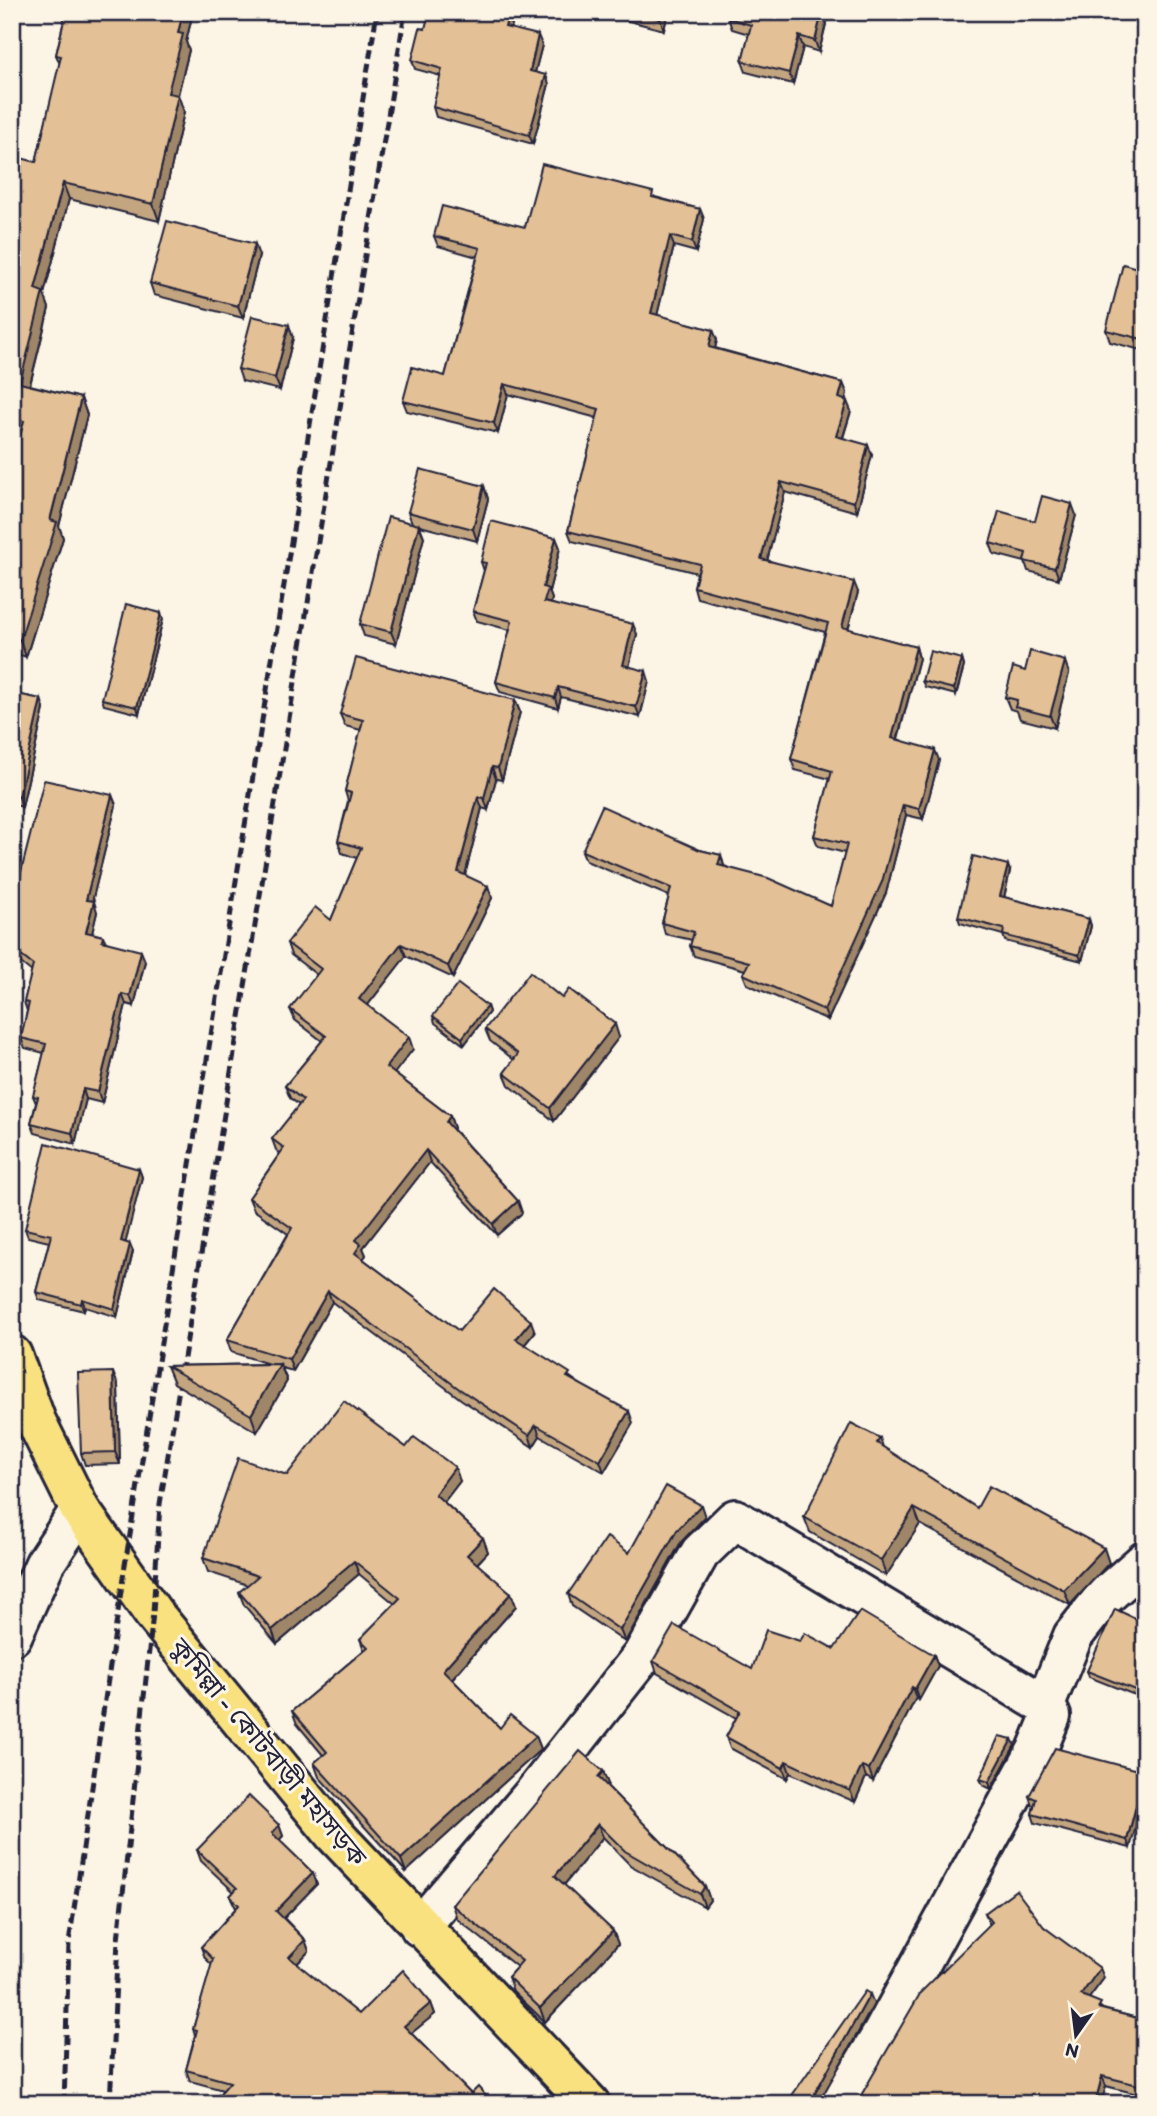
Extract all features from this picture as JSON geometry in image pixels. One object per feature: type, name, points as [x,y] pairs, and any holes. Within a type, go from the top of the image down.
[{"type":"main road","name":"কুমিল্লা - কোটবাড়ী মহাসড়ক","points":[[12,1354],[36,1421],[80,1510],[153,1613],[334,1834],[590,2104]]},
{"type":"street","points":[[12,1636],[45,1563],[80,1510]]},
{"type":"street","points":[[420,1927],[535,1792],[642,1656],[700,1552],[735,1519],[1045,1705],[1051,1716],[1037,1750],[881,2036],[840,2104]]},
{"type":"street","points":[[1045,1705],[1073,1636],[1104,1597],[1145,1561]]},
{"type":"building","points":[[66,12],[183,12],[178,33],[183,34],[168,93],[178,95],[153,204],[63,183],[35,289],[43,292],[20,383],[81,398],[50,520],[57,522],[20,640],[12,638],[12,467],[24,421],[12,418],[12,160],[13,156],[36,162],[61,56],[56,55]]},
{"type":"building","points":[[429,12],[509,12],[505,27],[538,35],[530,71],[546,75],[529,135],[433,107],[442,69],[412,60],[420,28],[425,29]]},
{"type":"building","points":[[632,12],[661,12],[660,19]]},
{"type":"building","points":[[729,12],[822,12],[815,41],[799,36],[789,73],[742,61],[751,25],[728,18]]},
{"type":"building","points":[[542,164],[653,192],[652,197],[700,209],[692,242],[670,236],[651,313],[713,330],[709,347],[843,383],[839,398],[847,401],[836,436],[868,445],[854,502],[781,482],[761,559],[854,582],[842,627],[916,647],[892,738],[935,750],[919,809],[903,805],[882,882],[824,1010],[743,974],[749,962],[690,946],[694,932],[662,923],[671,888],[582,851],[602,806],[700,850],[721,855],[718,865],[768,878],[831,906],[847,844],[814,836],[832,771],[791,759],[828,623],[694,587],[700,564],[568,531],[599,409],[504,384],[494,423],[403,401],[412,367],[445,376],[480,248],[434,236],[442,206],[525,227]]},
{"type":"building","points":[[167,221],[255,244],[238,306],[150,283]]},
{"type":"building","points":[[1123,264],[1145,270],[1145,327],[1142,339],[1106,330]]},
{"type":"building","points":[[252,316],[289,325],[275,378],[238,369]]},
{"type":"building","points":[[420,469],[484,486],[473,529],[408,512]]},
{"type":"building","points":[[1042,496],[1072,504],[1055,568],[1024,561],[1026,553],[990,543],[999,511],[1035,521]]},
{"type":"building","points":[[388,517],[419,525],[391,632],[360,624]]},
{"type":"building","points":[[491,521],[556,538],[543,587],[548,589],[544,602],[633,624],[623,665],[646,671],[636,707],[558,687],[555,698],[496,682],[512,621],[473,611],[486,563],[481,562]]},
{"type":"building","points":[[126,604],[161,613],[137,707],[102,699]]},
{"type":"building","points":[[930,651],[962,659],[954,689],[922,681]]},
{"type":"building","points":[[1030,651],[1065,661],[1050,716],[1015,707],[1017,700],[1005,697],[1013,667],[1025,671]]},
{"type":"building","points":[[356,658],[515,700],[498,768],[492,767],[484,798],[478,797],[458,872],[488,886],[448,966],[401,944],[359,999],[409,1037],[386,1067],[450,1116],[446,1122],[518,1201],[493,1224],[426,1150],[356,1240],[361,1244],[355,1253],[459,1331],[494,1289],[531,1321],[516,1339],[570,1373],[567,1377],[629,1411],[600,1461],[536,1425],[529,1435],[458,1388],[328,1291],[289,1359],[227,1340],[292,1228],[249,1198],[284,1148],[272,1139],[303,1100],[285,1086],[326,1036],[290,1009],[321,969],[287,943],[315,907],[331,920],[361,848],[338,841],[351,793],[345,791],[363,720],[340,714]]},
{"type":"building","points":[[12,693],[41,699],[19,797],[12,796]]},
{"type":"building","points":[[44,780],[112,795],[86,900],[94,901],[86,932],[103,936],[102,941],[141,951],[130,996],[122,994],[98,1092],[83,1089],[72,1133],[31,1123],[38,1097],[33,1096],[46,1044],[21,1038],[29,1003],[24,1002],[33,965],[12,949],[12,887],[17,888]]},
{"type":"building","points":[[973,856],[1008,865],[1000,896],[1089,919],[1079,955],[1003,935],[1004,929],[958,917]]},
{"type":"building","points":[[530,972],[562,998],[569,989],[615,1024],[550,1108],[504,1073],[518,1054],[485,1029]]},
{"type":"building","points":[[458,984],[487,1006],[462,1038],[433,1016]]},
{"type":"building","points":[[46,1143],[139,1169],[121,1241],[130,1244],[114,1309],[82,1299],[81,1304],[36,1292],[51,1235],[25,1229]]},
{"type":"building","points":[[280,1364],[251,1415],[167,1366]]},
{"type":"building","points":[[113,1372],[115,1452],[81,1453],[78,1373]]},
{"type":"building","points":[[344,1401],[406,1447],[414,1437],[455,1467],[435,1494],[483,1538],[467,1555],[511,1593],[443,1670],[500,1728],[510,1715],[536,1736],[401,1859],[314,1763],[327,1752],[292,1711],[368,1647],[360,1639],[400,1598],[354,1561],[272,1630],[239,1592],[258,1576],[203,1558],[238,1458],[287,1475]]},
{"type":"building","points":[[851,1423],[880,1438],[877,1443],[977,1508],[989,1486],[1104,1548],[1064,1590],[914,1508],[881,1560],[804,1517]]},
{"type":"building","points":[[666,1486],[701,1505],[677,1530],[620,1630],[568,1594],[607,1537],[629,1553]]},
{"type":"building","points":[[1115,1609],[1145,1623],[1145,1694],[1087,1671]]},
{"type":"building","points":[[860,1611],[934,1655],[915,1689],[912,1687],[869,1769],[862,1766],[850,1791],[786,1761],[783,1768],[726,1737],[740,1711],[653,1661],[674,1625],[752,1669],[766,1630],[800,1641],[805,1633],[834,1649]]},
{"type":"building","points":[[999,1736],[1012,1739],[989,1782],[980,1779]]},
{"type":"building","points":[[1055,1748],[1145,1772],[1127,1840],[1032,1814],[1036,1799],[1029,1796]]},
{"type":"building","points":[[580,1751],[603,1771],[598,1777],[705,1886],[700,1894],[625,1851],[598,1824],[555,1876],[613,1931],[540,2008],[508,1977],[522,1961],[452,1905]]},
{"type":"building","points":[[249,1796],[279,1825],[272,1833],[313,1873],[276,1911],[305,1940],[289,1957],[359,2014],[403,1970],[431,2003],[404,2026],[471,2094],[478,2087],[493,2104],[286,2104],[278,2094],[266,2104],[211,2104],[230,2082],[186,2070],[197,2030],[193,2029],[213,1959],[201,1947],[239,1905],[230,1896],[237,1888],[197,1850]]},
{"type":"building","points":[[1016,1890],[1044,1927],[1100,1968],[1081,1995],[1101,2003],[1098,2008],[1145,2020],[1145,2076],[1142,2086],[1102,2076],[1095,2104],[856,2104],[921,1992],[992,1922],[985,1913]]},
{"type":"building","points":[[865,1991],[870,1994],[815,2093],[817,2104],[786,2104]]},
{"type":"railway","points":[[64,2104],[69,1943],[124,1571],[377,12]]},
{"type":"railway","points":[[110,2104],[118,1940],[153,1613],[160,1504],[405,12]]}]
